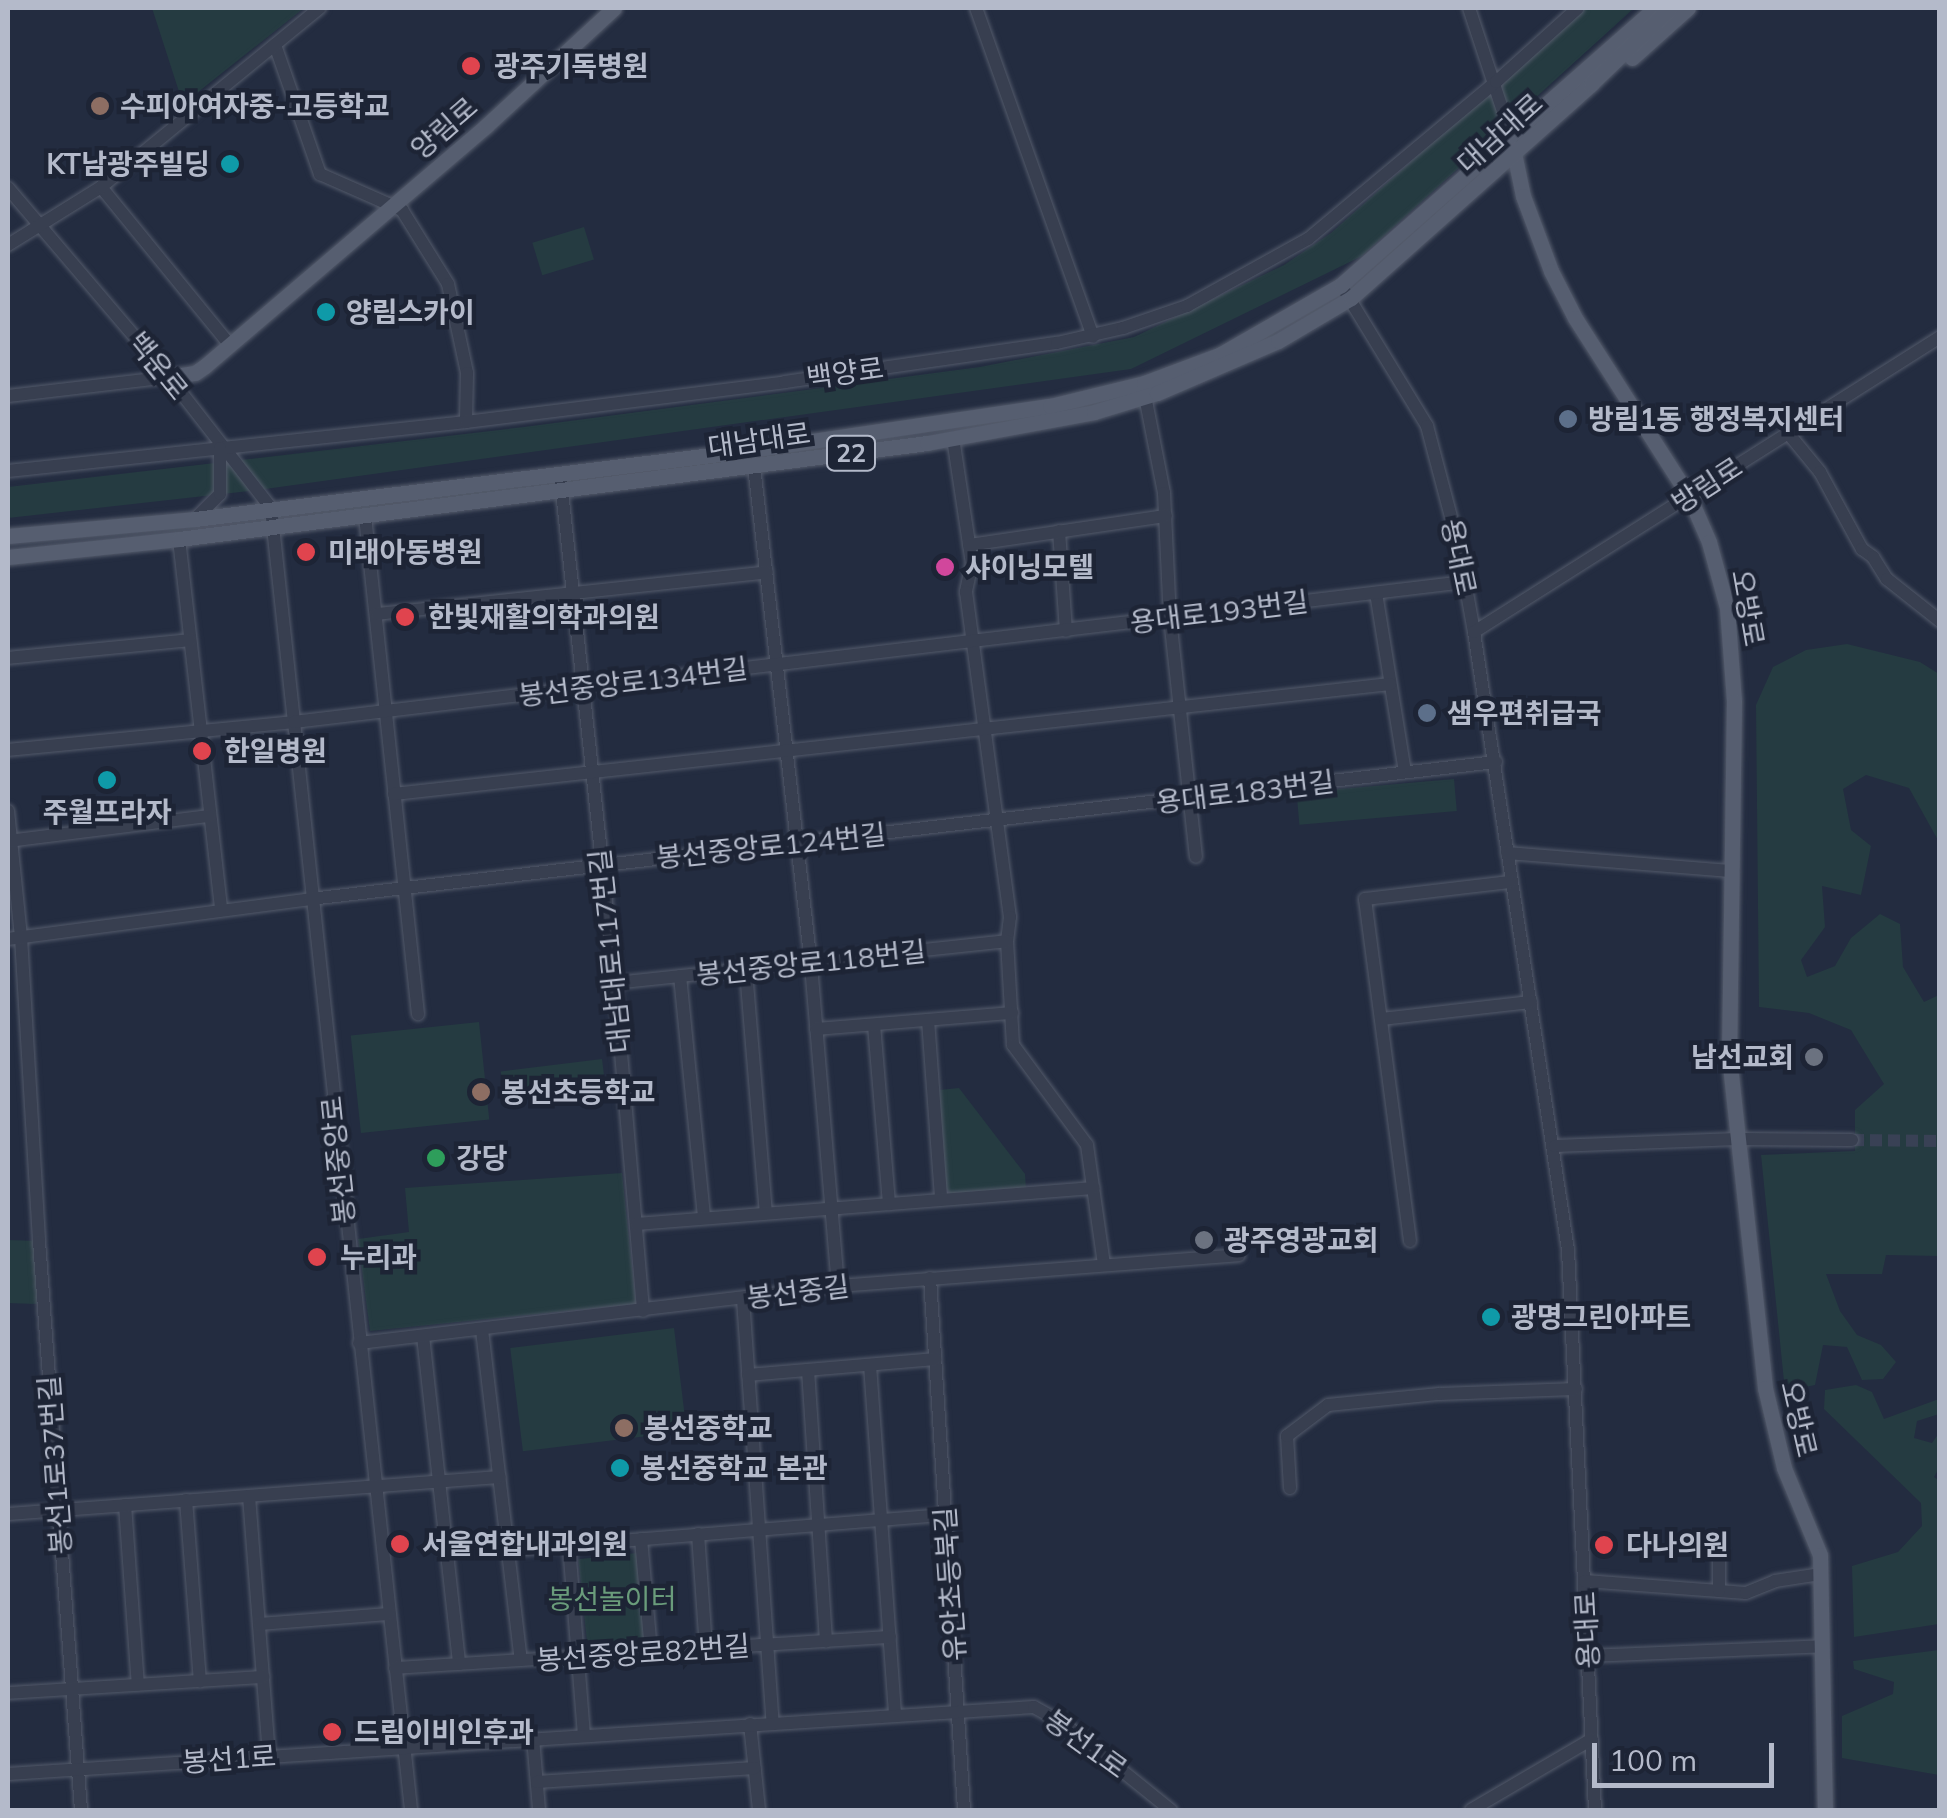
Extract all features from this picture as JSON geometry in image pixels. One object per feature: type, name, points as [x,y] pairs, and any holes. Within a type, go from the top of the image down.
[{"type":"main road","name":"양림로","points":[[169,377],[195,373],[393,205],[614,8]]},
{"type":"main road","name":"대남대로","points":[[1586,80],[1602,44],[1639,8]]},
{"type":"main road","name":"대남대로","points":[[8,557],[562,492],[953,438],[1094,412],[1278,342],[1346,292],[1514,154],[1655,8]]},
{"type":"main road","name":"대남대로","points":[[1346,292],[1511,136],[1586,80],[1670,8]]},
{"type":"main road","name":"대남대로","points":[[1586,80],[1623,67],[1688,8]]},
{"type":"main road","name":"오방로","points":[[1511,136],[1537,239],[1562,294],[1690,496],[1717,568],[1731,642],[1733,872],[1728,1016],[1737,1139],[1764,1388],[1784,1468],[1814,1538],[1821,1574],[1825,1810]]},
{"type":"main road","name":"대남대로","points":[[8,536],[195,519],[560,473],[1144,390]]},
{"type":"street","points":[[8,245],[44,226],[101,186],[320,8]]},
{"type":"street","points":[[976,8],[1094,337]]},
{"type":"street","points":[[1468,8],[1511,136]]},
{"type":"street","name":"백양로","points":[[8,472],[466,422],[1094,337],[1186,306],[1291,250],[1353,205],[1578,8]]},
{"type":"street","points":[[275,45],[320,174],[402,210],[452,297],[467,373],[466,422]]},
{"type":"street","points":[[101,186],[229,344]]},
{"type":"street","name":"백운로","points":[[8,188],[169,377],[220,448],[271,508]]},
{"type":"street","points":[[8,210],[26,208]]},
{"type":"street","name":"용대로","points":[[1346,292],[1427,426],[1465,582],[1496,762],[1510,882],[1555,1146],[1567,1244],[1595,1810]]},
{"type":"street","name":"방림로","points":[[1474,632],[1940,336]]},
{"type":"street","points":[[8,396],[169,377]]},
{"type":"street","points":[[1144,390],[1166,516],[1170,618],[1196,857]]},
{"type":"street","points":[[1788,433],[1820,472],[1862,549],[1874,557],[1887,579],[1940,621]]},
{"type":"street","points":[[953,438],[972,570],[966,592],[1010,917],[1006,941],[1016,1052],[1085,1141],[1104,1265]]},
{"type":"street","points":[[195,519],[220,494],[220,448]]},
{"type":"street","points":[[754,466],[812,964],[838,1286]]},
{"type":"street","name":"대남대로117번길","points":[[560,473],[615,983],[643,1311]]},
{"type":"street","name":"봉선중앙로","points":[[271,508],[411,1810]]},
{"type":"street","points":[[365,516],[418,1014]]},
{"type":"street","points":[[968,545],[1166,516]]},
{"type":"street","points":[[1060,532],[1066,631]]},
{"type":"street","points":[[179,539],[220,910]]},
{"type":"street","points":[[377,614],[767,572]]},
{"type":"street","name":"용대로193번길","points":[[972,642],[1465,582]]},
{"type":"street","points":[[1376,593],[1404,772]]},
{"type":"street","points":[[8,658],[190,640]]},
{"type":"street","name":"봉선중앙로134번길","points":[[8,750],[294,722],[972,642]]},
{"type":"street","points":[[394,794],[1390,684]]},
{"type":"street","name":"용대로183번길","points":[[994,821],[1496,762]]},
{"type":"street","name":"봉선1로37번길","points":[[8,811],[14,938],[81,1810]]},
{"type":"street","points":[[9,841],[209,816]]},
{"type":"street","name":"봉선중앙로124번길","points":[[14,938],[310,898],[994,821]]},
{"type":"street","points":[[1507,853],[1733,872]]},
{"type":"street","points":[[1410,1241],[1365,899],[1510,882]]},
{"type":"street","name":"봉선중앙로118번길","points":[[615,983],[1006,941]]},
{"type":"street","points":[[746,971],[766,1214]]},
{"type":"street","points":[[680,976],[704,1218]]},
{"type":"street","points":[[1381,1019],[1530,1002]]},
{"type":"street","points":[[816,1028],[1012,1013]]},
{"type":"street","points":[[928,1020],[942,1199]]},
{"type":"street","points":[[874,1024],[889,1204]]},
{"type":"street","points":[[1555,1146],[1737,1139],[1852,1140]]},
{"type":"street","points":[[636,1224],[1094,1188]]},
{"type":"street","name":"봉선중길","points":[[359,1343],[838,1286],[1239,1254]]},
{"type":"street","name":"유안초등북길","points":[[930,1278],[964,1810]]},
{"type":"street","points":[[743,1299],[772,1723]]},
{"type":"street","points":[[482,1330],[522,1660]]},
{"type":"street","points":[[423,1336],[459,1664]]},
{"type":"street","points":[[748,1376],[935,1358]]},
{"type":"street","points":[[870,1364],[895,1715]]},
{"type":"street","points":[[808,1370],[826,1641]]},
{"type":"street","points":[[1290,1488],[1287,1436],[1328,1405],[1439,1394],[1576,1389]]},
{"type":"street","points":[[8,1514],[500,1477]]},
{"type":"street","points":[[249,1496],[269,1756]]},
{"type":"street","points":[[186,1500],[200,1681]]},
{"type":"street","points":[[125,1505],[138,1685]]},
{"type":"street","points":[[508,1550],[946,1515]]},
{"type":"street","points":[[698,1534],[706,1648]]},
{"type":"street","points":[[641,1539],[651,1652]]},
{"type":"street","points":[[569,1545],[584,1735]]},
{"type":"street","points":[[1718,1591],[1720,1550]]},
{"type":"street","points":[[1585,1582],[1754,1592],[1775,1581],[1821,1574]]},
{"type":"street","points":[[259,1624],[389,1614]]},
{"type":"street","name":"봉선중앙로82번길","points":[[396,1668],[890,1637]]},
{"type":"street","points":[[1588,1656],[1823,1646]]},
{"type":"street","points":[[8,1693],[263,1677]]},
{"type":"street","name":"봉선1로","points":[[8,1774],[959,1711],[1042,1710],[1171,1810]]},
{"type":"street","points":[[750,1724],[759,1810]]},
{"type":"street","points":[[533,1738],[539,1810]]},
{"type":"street","points":[[1471,1810],[1592,1739]]},
{"type":"street","points":[[537,1782],[755,1768]]},
{"type":"green space","points":[[152,8],[304,8],[183,104]]},
{"type":"green space","points":[[1583,8],[1634,8],[1362,256],[1131,369],[258,490],[8,518],[8,487],[524,427],[980,367],[1134,337],[1284,265],[1331,233]]},
{"type":"green space","points":[[584,227],[594,260],[542,275],[532,243]]},
{"type":"green space","points":[[1847,644],[1920,662],[1939,674],[1939,842],[1909,788],[1866,775],[1843,789],[1851,830],[1871,846],[1861,895],[1822,886],[1825,927],[1801,960],[1807,977],[1835,966],[1851,938],[1880,914],[1900,924],[1903,967],[1924,1002],[1939,995],[1939,1256],[1886,1255],[1882,1274],[1826,1274],[1840,1311],[1857,1335],[1881,1345],[1896,1362],[1883,1379],[1862,1380],[1847,1347],[1823,1345],[1815,1385],[1785,1391],[1761,1155],[1855,1151],[1855,1110],[1884,1084],[1851,1030],[1809,1013],[1759,1007],[1756,705],[1773,667],[1806,650]]},
{"type":"green space","points":[[1454,779],[1457,811],[1299,825],[1297,793]]},
{"type":"green space","points":[[479,1022],[489,1119],[361,1133],[351,1035]]},
{"type":"green space","points":[[602,1059],[605,1085],[504,1097],[501,1071]]},
{"type":"green space","points":[[959,1088],[1025,1174],[1026,1188],[952,1195],[944,1187],[936,1096],[939,1090]]},
{"type":"green space","points":[[622,1173],[636,1304],[370,1331],[358,1239],[409,1232],[405,1188]]},
{"type":"green space","points":[[8,1240],[39,1241],[37,1304],[8,1303]]},
{"type":"green space","points":[[674,1328],[687,1431],[523,1451],[510,1348]]},
{"type":"green space","points":[[1856,1385],[1872,1392],[1884,1419],[1939,1399],[1939,1414],[1917,1421],[1914,1438],[1932,1443],[1939,1433],[1939,1468],[1934,1477],[1940,1481],[1939,1624],[1854,1637],[1852,1566],[1898,1552],[1922,1526],[1921,1503],[1824,1409],[1825,1390]]},
{"type":"green space","name":"봉선놀이터","points":[[637,1553],[646,1639],[587,1645],[578,1559]]},
{"type":"green space","points":[[1939,1650],[1939,1775],[1842,1758],[1842,1716],[1893,1694],[1894,1682],[1854,1669],[1853,1661]]},
{"type":"tunnel","points":[[1852,1140],[1940,1141]]},
{"type":"place","name":"광주기독병원","points":[[471,66]]},
{"type":"place","name":"수피아여자중-고등학교","points":[[100,106]]},
{"type":"place","name":"KT남광주빌딩","points":[[230,164]]},
{"type":"place","name":"양림스카이","points":[[326,312]]},
{"type":"place","name":"방림1동 행정복지센터","points":[[1568,419]]},
{"type":"place","name":"미래아동병원","points":[[306,552]]},
{"type":"place","name":"샤이닝모텔","points":[[945,567]]},
{"type":"place","name":"한빛재활의학과의원","points":[[405,617]]},
{"type":"place","name":"샘우편취급국","points":[[1427,713]]},
{"type":"place","name":"한일병원","points":[[202,751]]},
{"type":"place","name":"주월프라자","points":[[107,780]]},
{"type":"place","name":"남선교회","points":[[1814,1057]]},
{"type":"place","name":"봉선초등학교","points":[[481,1092]]},
{"type":"place","name":"강당","points":[[436,1158]]},
{"type":"place","name":"광주영광교회","points":[[1204,1240]]},
{"type":"place","name":"누리과","points":[[317,1257]]},
{"type":"place","name":"광명그린아파트","points":[[1491,1317]]},
{"type":"place","name":"봉선중학교","points":[[624,1428]]},
{"type":"place","name":"봉선중학교 본관","points":[[620,1468]]},
{"type":"place","name":"서울연합내과의원","points":[[400,1544]]},
{"type":"place","name":"다나의원","points":[[1604,1545]]},
{"type":"place","name":"드림이비인후과","points":[[332,1732]]}]
